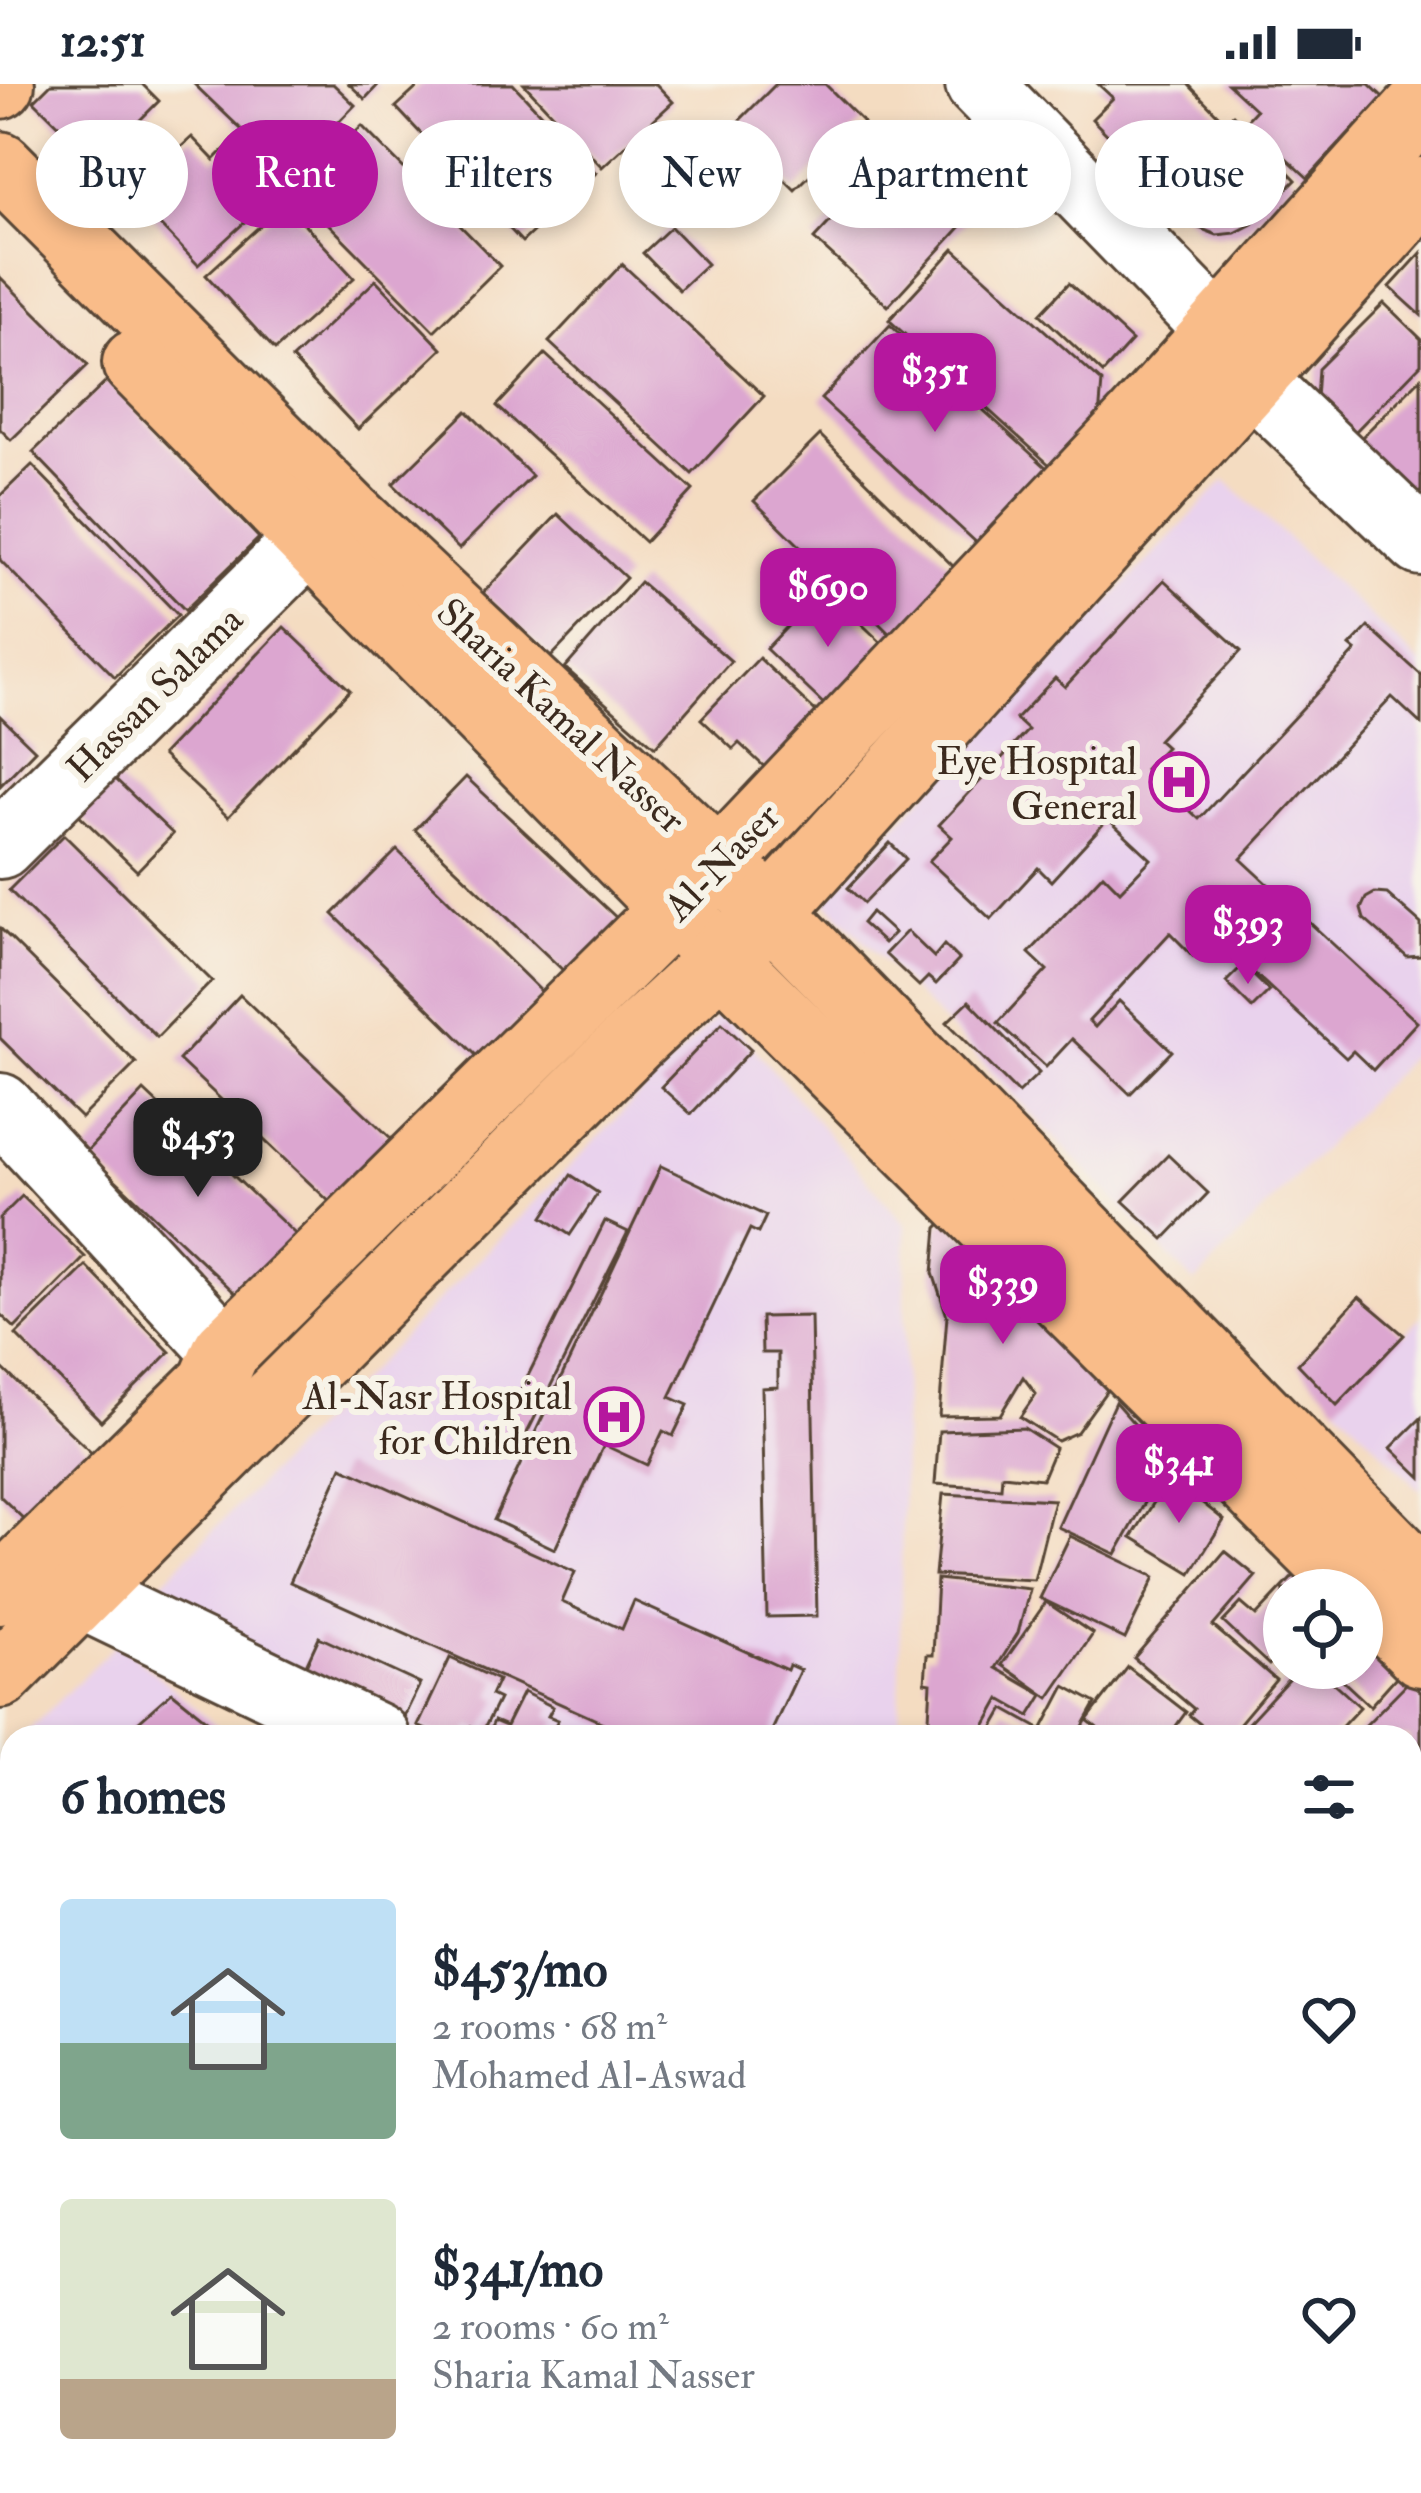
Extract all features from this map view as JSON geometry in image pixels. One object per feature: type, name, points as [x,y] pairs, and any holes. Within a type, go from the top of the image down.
[{"type":"main road","name":"Al-Naser","points":[[0,1675],[616,1058],[771,912],[1234,354],[1421,106]]},
{"type":"main road","name":"Sharia Kamal Nasser","points":[[0,165],[352,517],[698,886],[722,958],[1337,1569]]},
{"type":"main road","name":"Al-Naser","points":[[0,1592],[212,1383],[226,1351],[1234,354],[1421,191]]},
{"type":"main road","name":"Sharia Kamal Nasser","points":[[0,223],[308,542],[698,886],[771,912],[1421,1579]]},
{"type":"main road","name":"Sharia Kamal Nasser","points":[[1383,1615],[1421,1653]]},
{"type":"street","points":[[979,84],[1234,354],[1421,542]]},
{"type":"street","name":"Hassan Salama","points":[[0,845],[308,542]]},
{"type":"street","points":[[0,1107],[226,1351]]},
{"type":"street","points":[[81,1595],[351,1725]]},
{"type":"shaded area","name":"Eye Hospital General","points":[[1225,480],[1421,664],[1421,1045],[1195,1283],[825,900]]},
{"type":"shaded area","name":"Al-Nasr Hospital for Children","points":[[722,1011],[906,1225],[899,1725],[376,1725],[137,1608]]},
{"type":"shaded area","points":[[1421,1316],[1421,1491],[1337,1405]]},
{"type":"shaded area","points":[[118,1642],[216,1725],[34,1725]]},
{"type":"building","points":[[51,84],[142,84],[159,101],[140,120],[53,120],[34,101]]},
{"type":"building","points":[[194,84],[333,84],[355,105],[340,120],[232,120]]},
{"type":"building","points":[[349,84],[379,84],[365,99]]},
{"type":"building","points":[[421,84],[513,84],[547,120],[408,120],[396,107]]},
{"type":"building","points":[[524,84],[656,84],[673,102],[653,120],[619,120],[619,151],[602,167],[595,160],[595,120],[558,120]]},
{"type":"building","points":[[776,84],[825,84],[861,120],[807,120],[807,178],[795,190],[783,178],[783,120],[740,120]]},
{"type":"building","points":[[1098,84],[1188,84],[1223,120],[1095,122],[1092,119],[1113,98]]},
{"type":"building","points":[[1228,84],[1369,84],[1383,97],[1308,178],[1286,158],[1286,120],[1247,120],[1256,110]]},
{"type":"building","points":[[192,137],[212,158],[212,228],[238,228],[198,265],[163,228],[188,228],[188,141]]},
{"type":"building","points":[[378,142],[402,167],[402,228],[463,228],[500,266],[434,331],[332,228],[378,228]]},
{"type":"building","points":[[1286,170],[1296,180],[1286,190]]},
{"type":"building","points":[[258,228],[308,228],[354,278],[275,350],[206,275]]},
{"type":"building","points":[[509,228],[537,228],[522,242]]},
{"type":"building","points":[[672,228],[707,264],[679,290],[643,253]]},
{"type":"building","points":[[824,228],[960,228],[888,306],[814,239]]},
{"type":"building","points":[[1199,228],[1244,228],[1235,233],[1217,235]]},
{"type":"building","points":[[954,249],[1102,382],[1099,418],[1053,468],[889,320]]},
{"type":"building","points":[[1421,253],[1421,315],[1390,287]]},
{"type":"building","points":[[622,264],[764,396],[692,474],[549,342]]},
{"type":"building","points":[[0,277],[88,365],[11,440],[0,429]]},
{"type":"building","points":[[376,280],[442,349],[358,429],[292,359]]},
{"type":"building","points":[[1069,283],[1132,341],[1103,373],[1040,314]]},
{"type":"building","points":[[1384,303],[1421,339],[1421,364],[1352,435],[1316,399],[1318,369]]},
{"type":"building","points":[[890,325],[1049,470],[979,545],[821,399]]},
{"type":"building","points":[[545,354],[693,490],[645,542],[497,406]]},
{"type":"building","points":[[1421,378],[1421,508],[1355,444]]},
{"type":"building","points":[[107,381],[259,538],[185,610],[33,452]]},
{"type":"building","points":[[467,411],[532,476],[459,549],[393,484]]},
{"type":"building","points":[[820,435],[959,572],[894,638],[754,501]]},
{"type":"building","points":[[32,465],[178,615],[115,677],[0,560],[0,496]]},
{"type":"building","points":[[558,514],[626,578],[551,657],[483,593]]},
{"type":"building","points":[[1164,580],[1241,651],[1158,740],[1166,747],[1145,769],[1199,819],[1356,651],[1350,646],[1368,627],[1421,675],[1421,724],[1392,697],[1241,859],[1417,1022],[1373,1070],[1353,1051],[1346,1058],[1213,935],[1193,956],[1170,933],[1089,1021],[1095,1027],[1119,1001],[1172,1051],[1130,1094],[1072,1039],[1046,1067],[998,1023],[1047,970],[1029,953],[1103,874],[1120,891],[1151,859],[1108,819],[1051,881],[1038,868],[991,919],[929,861],[952,837],[939,825],[1028,730],[1016,719],[1055,678],[1065,687]]},
{"type":"building","points":[[640,582],[731,661],[655,747],[565,668]]},
{"type":"building","points":[[824,588],[890,651],[832,712],[766,649]]},
{"type":"building","points":[[284,627],[350,690],[228,817],[162,755]]},
{"type":"building","points":[[759,658],[825,720],[773,775],[739,743],[733,749],[701,719]]},
{"type":"building","points":[[0,716],[35,750],[0,786]]},
{"type":"building","points":[[104,768],[173,834],[137,871],[69,805]]},
{"type":"building","points":[[466,777],[622,923],[570,977],[415,830]]},
{"type":"building","points":[[64,835],[212,981],[157,1037],[9,890]]},
{"type":"building","points":[[890,843],[906,859],[864,903],[848,888]]},
{"type":"building","points":[[397,850],[545,995],[481,1060],[333,914]]},
{"type":"building","points":[[1375,893],[1387,894],[1421,924],[1421,956],[1407,957],[1364,919],[1361,909]]},
{"type":"building","points":[[871,912],[894,933],[884,943],[862,923]]},
{"type":"building","points":[[0,928],[136,1063],[81,1118],[0,1038]]},
{"type":"building","points":[[907,931],[934,957],[944,945],[959,960],[936,984],[928,977],[919,986],[885,954]]},
{"type":"building","points":[[1243,965],[1269,991],[1252,1008],[1226,982]]},
{"type":"building","points":[[240,995],[395,1142],[334,1206],[179,1060]]},
{"type":"building","points":[[969,1001],[1039,1073],[1018,1093],[947,1022]]},
{"type":"building","points":[[722,1023],[751,1050],[691,1114],[661,1087]]},
{"type":"building","points":[[144,1091],[310,1248],[252,1309],[86,1152]]},
{"type":"building","points":[[1168,1155],[1208,1193],[1164,1239],[1123,1201]]},
{"type":"building","points":[[661,1166],[766,1216],[758,1233],[750,1229],[670,1397],[688,1405],[673,1436],[663,1431],[647,1465],[604,1445],[555,1549],[494,1520]]},
{"type":"building","points":[[571,1175],[598,1193],[570,1235],[543,1217]]},
{"type":"building","points":[[22,1196],[85,1257],[15,1328],[0,1314],[0,1218]]},
{"type":"building","points":[[947,1218],[1107,1390],[1077,1432],[1057,1441],[1020,1417],[1036,1394],[1023,1377],[1000,1415],[939,1416],[947,1316],[933,1273],[937,1228]]},
{"type":"building","points":[[605,1221],[628,1232],[516,1455],[494,1444]]},
{"type":"building","points":[[86,1266],[170,1352],[101,1421],[16,1335]]},
{"type":"building","points":[[1359,1297],[1404,1335],[1337,1405],[1298,1364]]},
{"type":"building","points":[[811,1316],[817,1616],[767,1617],[762,1388],[778,1387],[778,1353],[762,1353],[761,1317]]},
{"type":"building","points":[[0,1366],[101,1462],[35,1530],[0,1496]]},
{"type":"building","points":[[1115,1402],[1168,1462],[1116,1554],[1058,1527]]},
{"type":"building","points":[[1421,1418],[1421,1477],[1391,1448]]},
{"type":"building","points":[[1024,1428],[1055,1448],[1042,1479],[1002,1475],[1001,1488],[935,1484],[939,1431]]},
{"type":"building","points":[[342,1467],[575,1572],[562,1602],[622,1629],[634,1601],[787,1670],[789,1665],[800,1670],[775,1725],[607,1725],[290,1582]]},
{"type":"building","points":[[1170,1477],[1224,1520],[1191,1573],[1132,1537]]},
{"type":"building","points":[[943,1494],[1054,1500],[1034,1580],[935,1575]]},
{"type":"building","points":[[1070,1536],[1155,1577],[1125,1639],[1040,1598]]},
{"type":"building","points":[[1225,1551],[1256,1576],[1213,1626],[1263,1669],[1263,1689],[1268,1689],[1238,1725],[1201,1725],[1189,1715],[1194,1709],[1134,1658]]},
{"type":"building","points":[[937,1579],[1030,1589],[1018,1633],[996,1668],[1043,1695],[1030,1716],[1000,1699],[986,1725],[929,1725],[931,1683],[925,1682],[927,1655],[933,1655]]},
{"type":"building","points":[[1046,1602],[1093,1634],[1049,1698],[1002,1665]]},
{"type":"building","points":[[1241,1603],[1256,1616],[1263,1609],[1263,1659],[1223,1622]]},
{"type":"building","points":[[319,1637],[420,1684],[401,1723],[301,1676]]},
{"type":"building","points":[[1383,1648],[1404,1668],[1370,1706],[1352,1689],[1383,1689]]},
{"type":"building","points":[[450,1658],[498,1680],[491,1695],[499,1699],[486,1725],[418,1725]]},
{"type":"building","points":[[1128,1667],[1186,1712],[1177,1725],[1093,1725],[1087,1720]]},
{"type":"building","points":[[1409,1681],[1421,1692],[1421,1725],[1366,1725]]},
{"type":"building","points":[[1065,1686],[1096,1703],[1084,1725],[1045,1725]]},
{"type":"building","points":[[1280,1689],[1340,1689],[1360,1707],[1343,1725],[1246,1725]]},
{"type":"building","points":[[172,1692],[213,1725],[135,1725]]},
{"type":"building","points":[[523,1692],[553,1707],[548,1716],[558,1720],[555,1725],[506,1725]]},
{"type":"building","points":[[1004,1709],[1033,1725],[995,1725]]},
{"type":"place","name":"Eye Hospital General","points":[[1179,782]]},
{"type":"place","name":"Al-Nasr Hospital for Children","points":[[614,1417]]}]
